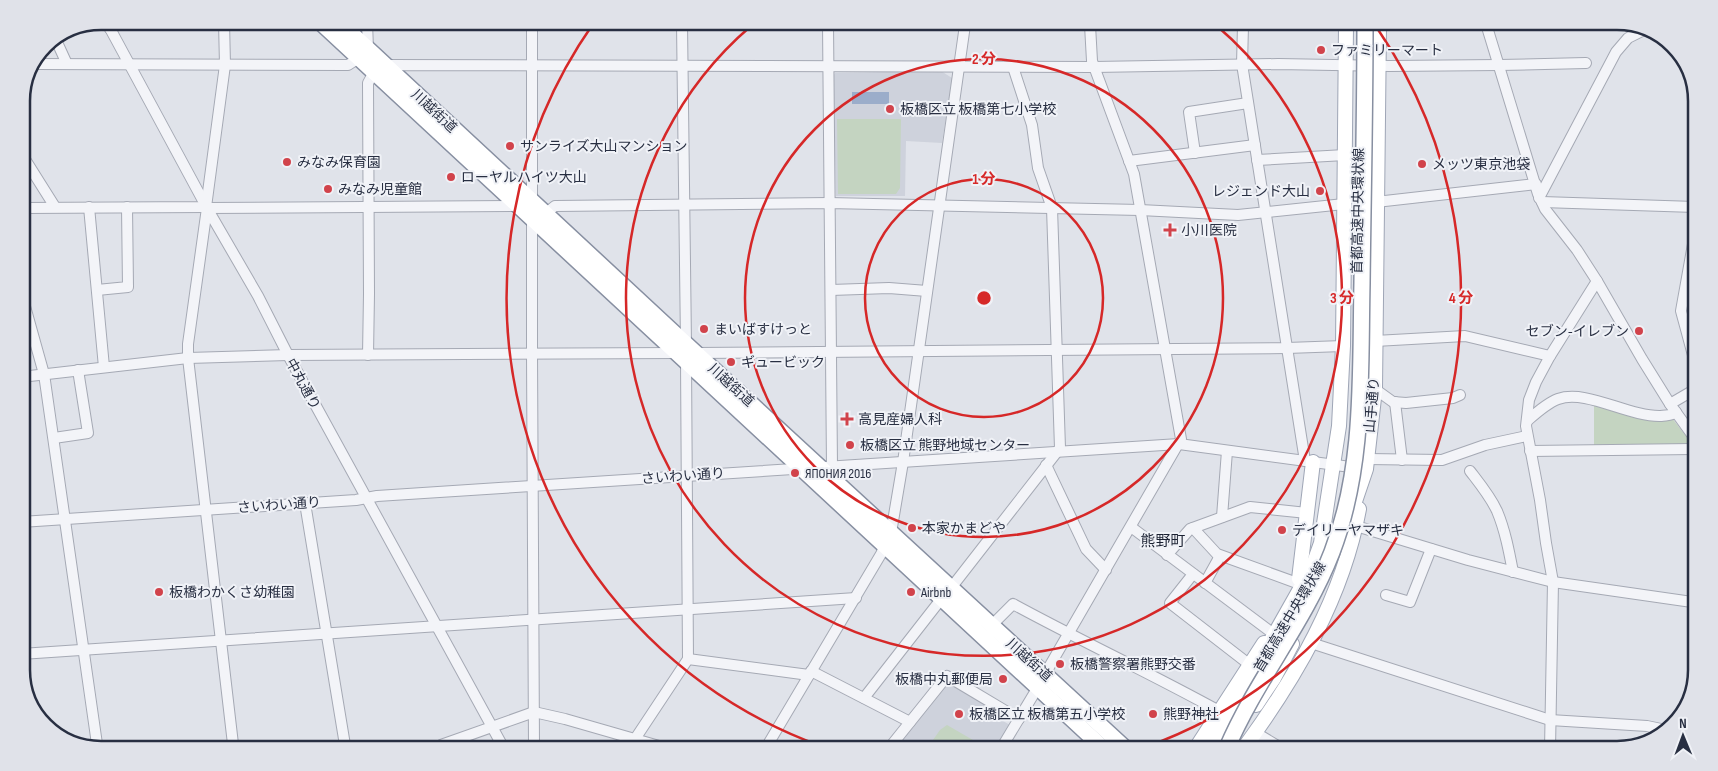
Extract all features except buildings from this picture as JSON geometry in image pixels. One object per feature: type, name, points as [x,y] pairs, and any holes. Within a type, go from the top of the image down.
[{"type":"highway","name":"川越街道","points":[[331,30],[380,68],[536,211],[686,353],[803,469],[888,540],[946,593],[1096,741]]},
{"type":"highway","name":"川越街道","points":[[345,30],[363,54]]},
{"type":"highway","name":"首都高速中央環状線","points":[[1213,741],[1322,570],[1345,492],[1356,402],[1361,30]]},
{"type":"highway","name":"首都高速中央環状線","points":[[1217,741],[1294,622],[1322,570],[1336,541],[1353,472],[1360,402],[1365,30]]},
{"type":"highway","name":"川越街道","points":[[380,68],[518,205],[536,211]]},
{"type":"highway","name":"川越街道","points":[[686,353],[827,467],[888,540]]},
{"type":"highway","points":[[1229,741],[1303,614],[1322,570]]},
{"type":"highway","name":"川越街道","points":[[946,593],[992,625],[1038,686],[1115,741]]},
{"type":"main road","points":[[1207,741],[1276,633],[1312,568],[1321,543],[1339,426],[1343,346],[1346,30]]},
{"type":"main road","name":"山手通り","points":[[1230,741],[1274,678],[1307,615],[1336,554],[1366,464],[1375,389],[1379,30]]},
{"type":"main road","points":[[1298,581],[1307,513],[1309,462]]},
{"type":"main road","points":[[1250,741],[1311,643],[1338,582],[1356,526],[1366,464]]},
{"type":"main road","points":[[1200,741],[1271,632],[1307,562],[1326,514]]},
{"type":"street","name":"中丸通り","points":[[111,30],[207,208],[259,297],[288,355],[500,741]]},
{"type":"street","points":[[224,30],[224,65],[188,344],[188,358],[232,741]]},
{"type":"street","points":[[41,64],[348,65],[363,54],[366,30]]},
{"type":"street","points":[[532,30],[536,211],[532,354],[534,741]]},
{"type":"street","points":[[633,741],[688,659],[682,30]]},
{"type":"street","points":[[827,467],[831,352],[828,30]]},
{"type":"street","points":[[770,741],[856,598],[888,540],[903,462],[964,30]]},
{"type":"street","points":[[1006,741],[1181,439],[1134,174],[1092,61],[1090,30]]},
{"type":"street","points":[[1243,30],[1242,64],[1287,348],[1309,462]]},
{"type":"street","points":[[1488,30],[1545,209],[1597,280],[1673,408],[1688,429]]},
{"type":"street","points":[[1541,200],[1616,52],[1628,38],[1637,33]]},
{"type":"street","points":[[58,45],[67,64]]},
{"type":"street","points":[[368,355],[370,294],[368,83],[380,68],[532,66],[1094,67],[1242,64],[1345,64],[1378,66],[1586,62]]},
{"type":"street","points":[[864,698],[1060,448],[1052,208],[1038,168],[1032,125],[1013,67]]},
{"type":"street","points":[[1195,153],[1189,112],[1248,103]]},
{"type":"street","points":[[1129,160],[1255,145]]},
{"type":"street","points":[[1257,160],[1344,155]]},
{"type":"street","points":[[30,167],[55,207]]},
{"type":"street","points":[[1376,202],[1536,184]]},
{"type":"street","points":[[1541,200],[1688,207]]},
{"type":"street","points":[[536,211],[555,206],[829,203],[1140,210],[1238,215],[1344,204]]},
{"type":"street","points":[[30,208],[518,205]]},
{"type":"street","points":[[89,207],[104,367]]},
{"type":"street","points":[[97,290],[128,287],[127,207]]},
{"type":"street","points":[[1688,272],[1681,311],[1688,337]]},
{"type":"street","points":[[1550,741],[1553,582],[1540,500],[1527,436],[1527,421],[1532,392],[1550,356],[1597,280]]},
{"type":"street","points":[[831,290],[889,288],[928,291]]},
{"type":"street","points":[[30,324],[44,374],[97,741]]},
{"type":"street","points":[[1375,341],[1465,336],[1550,356]]},
{"type":"street","points":[[30,376],[188,358],[288,355],[1056,351],[1343,346]]},
{"type":"street","points":[[54,438],[88,433],[78,370]]},
{"type":"street","points":[[1375,389],[1395,402],[1454,398],[1460,395]]},
{"type":"street","points":[[1527,421],[1551,403],[1565,397],[1579,397],[1630,412],[1654,416],[1673,415],[1673,408],[1688,395]]},
{"type":"street","points":[[1395,402],[1402,460]]},
{"type":"street","name":"さいわい通り","points":[[30,521],[367,498],[384,495],[1179,444],[1333,465],[1402,460],[1442,460],[1486,445],[1527,436]]},
{"type":"street","points":[[1530,450],[1688,449]]},
{"type":"street","points":[[1222,517],[1227,450]]},
{"type":"street","points":[[1046,465],[1086,549],[1106,570]]},
{"type":"street","points":[[1470,471],[1486,492],[1496,510],[1514,572]]},
{"type":"street","points":[[305,502],[344,741]]},
{"type":"street","points":[[1167,555],[1190,529],[1250,507],[1307,513]]},
{"type":"street","points":[[1356,526],[1431,549],[1553,582],[1688,601]]},
{"type":"street","points":[[1131,527],[1271,632]]},
{"type":"street","points":[[1193,528],[1220,556],[1298,581]]},
{"type":"street","points":[[1386,595],[1410,602],[1431,549]]},
{"type":"street","points":[[1205,583],[1220,556]]},
{"type":"street","points":[[1193,574],[1170,603],[1250,665]]},
{"type":"street","points":[[30,653],[856,598]]},
{"type":"street","points":[[992,625],[1013,604],[1219,711]]},
{"type":"street","points":[[1311,643],[1550,720],[1657,728]]},
{"type":"street","points":[[688,659],[810,673],[910,722]]},
{"type":"street","points":[[895,741],[947,676],[1019,719]]},
{"type":"street","points":[[453,741],[534,712],[565,719],[629,741]]},
{"type":"street","points":[[1256,733],[1269,741]]},
{"type":"shaded area","name":"板橋区立 板橋第七小学校","points":[[941,71],[952,78],[942,143],[906,141],[905,196],[836,196],[833,76],[835,73]]},
{"type":"shaded area","name":"板橋区立 板橋第五小学校","points":[[952,682],[999,712],[996,717],[1010,725],[1001,741],[900,741],[945,684]]},
{"type":"green space","points":[[837,119],[901,119],[900,188],[896,194],[838,194]]},
{"type":"green space","points":[[1594,403],[1672,418],[1688,439],[1688,445],[1594,448]]},
{"type":"green space","points":[[947,725],[975,741],[932,741],[940,730]]},
{"type":"water","points":[[852,92],[889,92],[889,104],[852,104]]},
{"type":"place","name":"ファミリーマート","points":[[1321,50]]},
{"type":"place","name":"板橋区立 板橋第七小学校","points":[[890,109]]},
{"type":"place","name":"サンライズ大山マンション","points":[[510,146]]},
{"type":"place","name":"みなみ保育園","points":[[287,162]]},
{"type":"place","name":"メッツ東京池袋","points":[[1422,164]]},
{"type":"place","name":"ローヤルハイツ大山","points":[[451,177]]},
{"type":"place","name":"みなみ児童館","points":[[328,189]]},
{"type":"place","name":"レジェンド大山","points":[[1320,191]]},
{"type":"place","name":"小川医院","points":[[1170,230]]},
{"type":"place","name":"まいばすけっと","points":[[704,329]]},
{"type":"place","name":"セブン-イレブン","points":[[1639,331]]},
{"type":"place","name":"ギュービック","points":[[731,362]]},
{"type":"place","name":"高見産婦人科","points":[[847,419]]},
{"type":"place","name":"板橋区立 熊野地域センター","points":[[850,445]]},
{"type":"place","name":"ЯПОНИЯ 2016","points":[[795,473]]},
{"type":"place","name":"本家かまどや","points":[[912,528]]},
{"type":"place","name":"デイリーヤマザキ","points":[[1282,530]]},
{"type":"place","name":"板橋わかくさ幼稚園","points":[[159,592]]},
{"type":"place","name":"Airbnb","points":[[911,592]]},
{"type":"place","name":"板橋警察署熊野交番","points":[[1060,664]]},
{"type":"place","name":"板橋中丸郵便局","points":[[1003,679]]},
{"type":"place","name":"板橋区立 板橋第五小学校","points":[[959,714]]},
{"type":"place","name":"熊野神社","points":[[1153,714]]},
{"type":"district","name":"熊野町","points":[[1163,541]]}]
